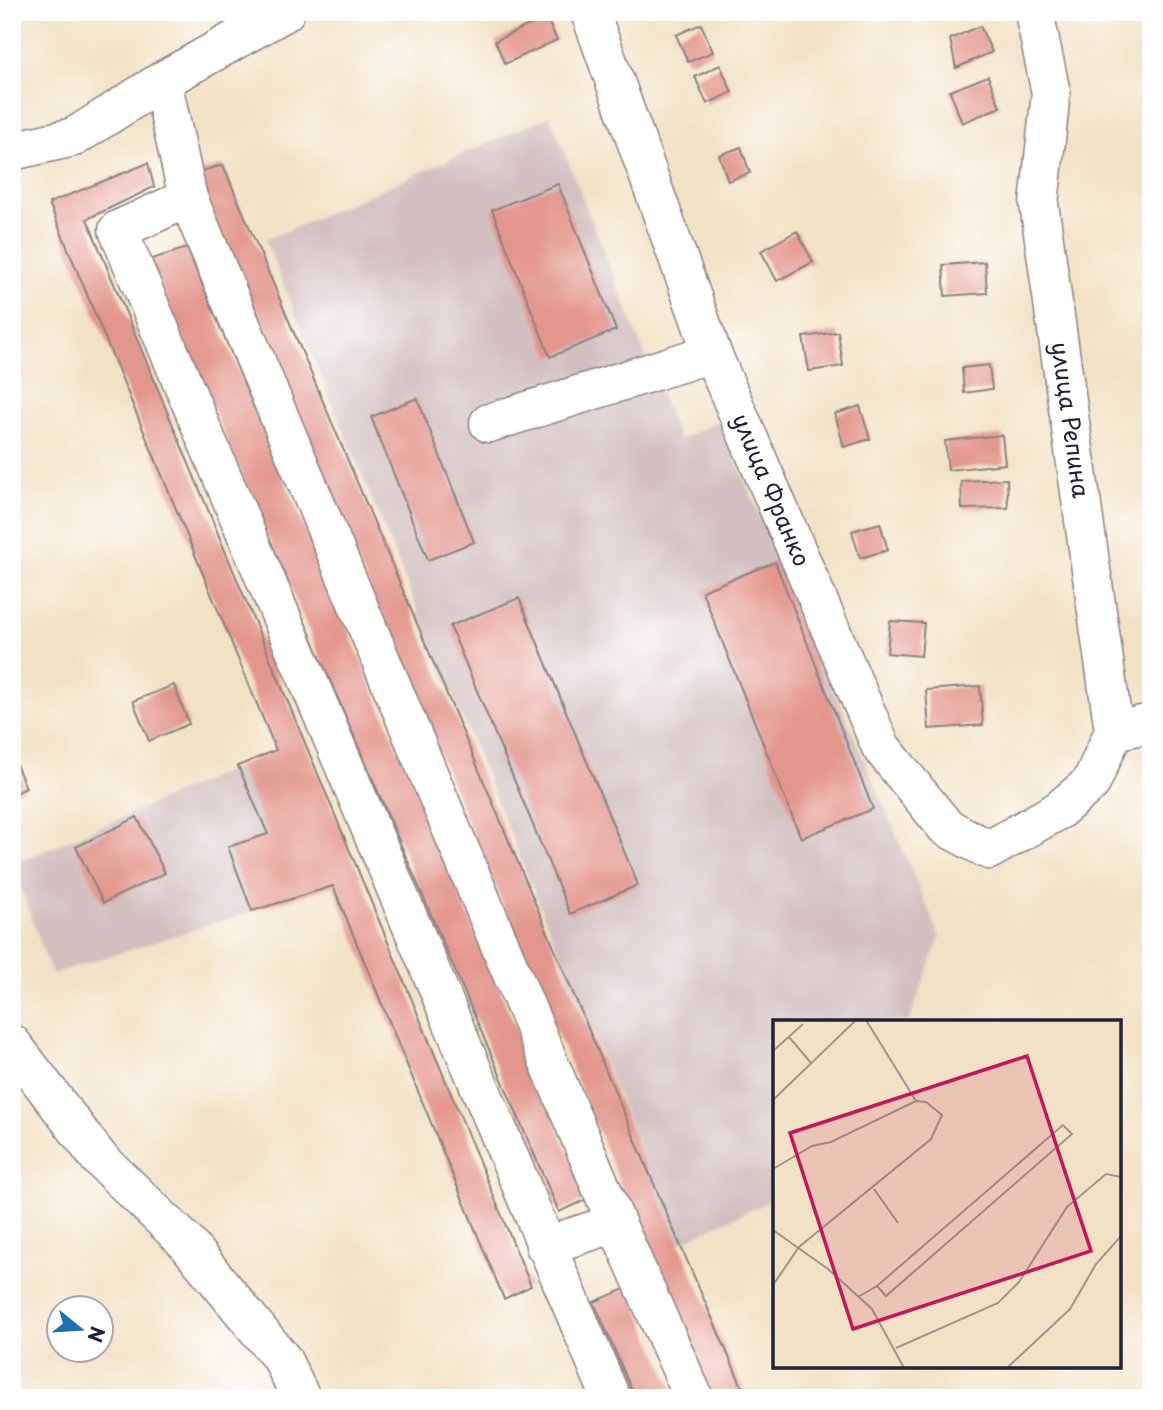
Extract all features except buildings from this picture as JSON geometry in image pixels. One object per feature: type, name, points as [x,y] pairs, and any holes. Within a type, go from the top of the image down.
[{"type":"street","points":[[12,151],[74,136],[162,81],[285,12]]},
{"type":"street","name":"улица Франко","points":[[590,12],[712,353],[881,747],[946,827],[989,850],[1059,810],[1091,783],[1114,731]]},
{"type":"street","name":"улица Репина","points":[[1034,12],[1051,93],[1039,204],[1114,731]]},
{"type":"street","points":[[162,81],[188,198],[616,1223],[694,1398]]},
{"type":"street","points":[[188,198],[118,229],[611,1398]]},
{"type":"street","points":[[489,423],[712,353]]},
{"type":"street","points":[[1114,731],[1151,723]]},
{"type":"street","points":[[12,1044],[99,1158],[185,1241],[282,1359],[301,1398]]},
{"type":"street","points":[[545,1246],[616,1223]]},
{"type":"shaded area","points":[[550,116],[679,440],[719,421],[940,937],[909,1020],[773,1020],[773,1199],[679,1243],[265,240]]},
{"type":"shaded area","points":[[276,750],[333,886],[52,974],[12,865]]}]
